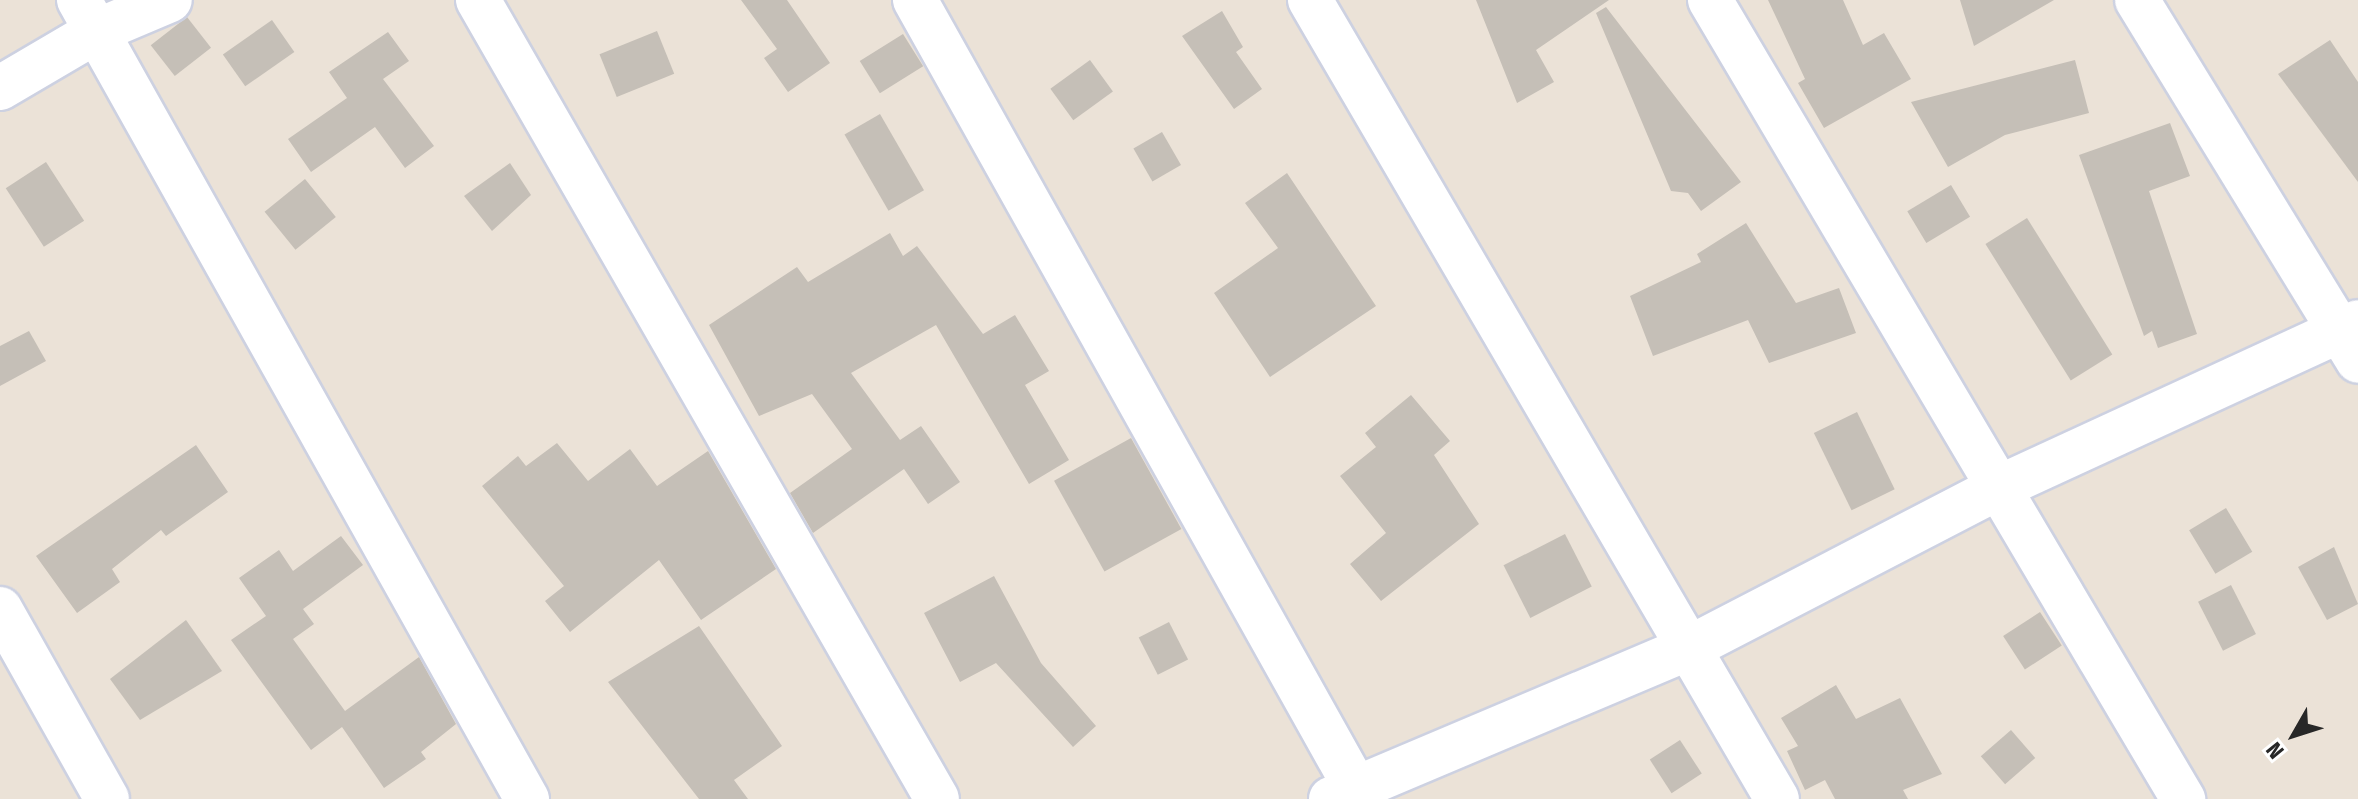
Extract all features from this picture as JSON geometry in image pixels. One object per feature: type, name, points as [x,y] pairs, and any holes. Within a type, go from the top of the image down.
[{"type":"street","points":[[0,88],[88,16],[170,0]]},
{"type":"street","points":[[478,0],[937,799]]},
{"type":"street","points":[[915,0],[1349,795],[1689,648],[2002,486],[2353,338],[2137,0]]},
{"type":"street","points":[[1310,0],[1777,799]]},
{"type":"street","points":[[1710,0],[2002,486],[2183,799]]},
{"type":"street","points":[[88,16],[527,799]]},
{"type":"street","points":[[0,609],[107,799]]},
{"type":"building","points":[[741,0],[787,0],[830,63],[788,92],[764,58],[777,49]]},
{"type":"building","points":[[1476,0],[1609,0],[1536,50],[1554,82],[1517,103]]},
{"type":"building","points":[[1768,0],[1843,0],[1863,45],[1884,33],[1911,79],[1824,128],[1798,83],[1805,79]]},
{"type":"building","points":[[1960,0],[2054,0],[1974,46]]},
{"type":"building","points":[[1606,7],[1741,182],[1701,211],[1688,193],[1671,191],[1596,13]]},
{"type":"building","points":[[1222,11],[1243,47],[1236,52],[1262,89],[1234,109],[1182,36]]},
{"type":"building","points":[[187,17],[211,48],[175,76],[151,45]]},
{"type":"building","points":[[272,20],[294,52],[245,86],[223,54]]},
{"type":"building","points":[[657,31],[674,74],[617,97],[600,54]]},
{"type":"building","points":[[388,32],[409,61],[383,79],[434,146],[405,168],[375,127],[311,172],[288,139],[347,98],[329,72]]},
{"type":"building","points":[[903,34],[923,66],[880,93],[860,61]]},
{"type":"building","points":[[2330,40],[2358,82],[2358,182],[2278,74]]},
{"type":"building","points":[[1090,60],[1113,92],[1073,120],[1050,89]]},
{"type":"building","points":[[2075,60],[2089,113],[2005,135],[1948,167],[1911,102]]},
{"type":"building","points":[[880,114],[924,190],[888,211],[844,134]]},
{"type":"building","points":[[2170,123],[2190,176],[2149,191],[2197,334],[2158,348],[2152,331],[2144,336],[2079,155]]},
{"type":"building","points":[[1162,132],[1181,165],[1152,181],[1133,149]]},
{"type":"building","points":[[46,162],[84,221],[44,247],[6,188]]},
{"type":"building","points":[[510,163],[531,195],[492,231],[464,196]]},
{"type":"building","points":[[1287,173],[1376,306],[1270,377],[1214,293],[1278,248],[1245,203]]},
{"type":"building","points":[[305,179],[336,217],[295,250],[265,212]]},
{"type":"building","points":[[1951,185],[1970,217],[1926,243],[1907,211]]},
{"type":"building","points":[[2027,218],[2112,355],[2071,381],[1985,244]]},
{"type":"building","points":[[1746,223],[1796,303],[1839,288],[1856,333],[1769,363],[1748,320],[1653,356],[1630,296],[1701,262],[1697,254]]},
{"type":"building","points":[[890,233],[903,256],[917,246],[983,334],[1015,315],[1049,371],[1025,385],[1069,460],[1029,484],[936,325],[851,373],[900,440],[921,426],[960,482],[928,504],[904,469],[813,533],[790,493],[852,449],[812,394],[759,416],[709,325],[797,267],[808,282]]},
{"type":"building","points":[[29,331],[46,361],[0,386],[0,346]]},
{"type":"building","points":[[1411,395],[1450,441],[1434,455],[1479,524],[1381,601],[1350,564],[1386,533],[1340,476],[1376,447],[1365,433]]},
{"type":"building","points":[[1857,412],[1895,489],[1852,510],[1814,433]]},
{"type":"building","points":[[1131,438],[1181,529],[1104,572],[1054,481]]},
{"type":"building","points":[[557,443],[588,481],[630,449],[657,486],[708,451],[776,569],[701,620],[659,560],[570,632],[545,601],[564,586],[482,486],[518,456],[526,466]]},
{"type":"building","points":[[196,445],[228,492],[166,536],[161,530],[112,569],[120,582],[77,613],[36,556]]},
{"type":"building","points":[[2226,508],[2252,552],[2215,574],[2189,530]]},
{"type":"building","points":[[1565,534],[1592,587],[1530,618],[1504,565]]},
{"type":"building","points":[[341,536],[363,565],[303,609],[314,624],[293,639],[345,711],[419,657],[456,724],[421,752],[426,759],[384,788],[342,727],[311,750],[231,640],[266,616],[239,578],[279,550],[293,571]]},
{"type":"building","points":[[2334,547],[2358,604],[2327,620],[2298,567]]},
{"type":"building","points":[[994,576],[1041,663],[1096,726],[1073,747],[996,663],[960,682],[924,613]]},
{"type":"building","points":[[2231,585],[2256,634],[2223,651],[2198,602]]},
{"type":"building","points":[[2040,612],[2062,646],[2025,670],[2003,636]]},
{"type":"building","points":[[186,620],[222,671],[140,720],[110,679]]},
{"type":"building","points":[[1169,622],[1188,659],[1158,675],[1139,637]]},
{"type":"building","points":[[699,626],[782,746],[734,780],[748,799],[699,799],[608,682]]},
{"type":"building","points":[[1836,685],[1856,719],[1900,698],[1942,774],[1903,790],[1908,799],[1835,799],[1825,780],[1805,790],[1787,751],[1798,746],[1781,718]]},
{"type":"building","points":[[2011,730],[2035,758],[2005,784],[1981,756]]},
{"type":"building","points":[[1680,740],[1702,774],[1672,793],[1650,760]]}]
